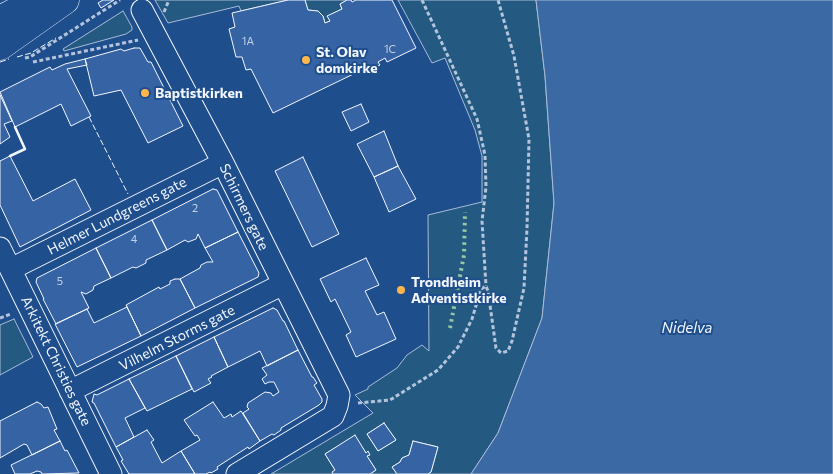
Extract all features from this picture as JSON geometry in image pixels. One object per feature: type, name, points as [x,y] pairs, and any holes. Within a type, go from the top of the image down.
[{"type":"main road","points":[[0,20],[38,0]]},
{"type":"main road","points":[[11,52],[65,0]]},
{"type":"street","name":"Schirmers gate","points":[[142,10],[223,163],[339,395],[337,406]]},
{"type":"street","name":"Helmer Lundgreens gate","points":[[11,269],[223,163]]},
{"type":"street","name":"Arkitekt Christies gate","points":[[0,248],[111,474]]},
{"type":"street","name":"Vilhelm Storms gate","points":[[70,391],[283,284]]},
{"type":"street","points":[[237,474],[333,416],[337,406]]},
{"type":"path","points":[[11,52],[30,57],[120,0]]},
{"type":"path","points":[[422,0],[476,119],[485,155],[486,187],[482,221],[486,286],[496,348],[501,353],[508,351],[512,341],[524,288],[529,139],[514,56],[498,0]]},
{"type":"path","points":[[62,31],[68,40]]},
{"type":"path","points":[[33,62],[156,36]]},
{"type":"path","points":[[337,406],[390,400],[438,370],[458,347],[472,319],[481,289],[486,286]]},
{"type":"path","points":[[0,318],[12,314]]},
{"type":"shaded area","points":[[155,0],[288,0],[241,11],[239,6],[168,23]]},
{"type":"shaded area","points":[[305,0],[347,0],[340,4],[342,9],[328,16],[330,21],[325,23],[323,16],[318,11],[308,10]]},
{"type":"shaded area","points":[[398,0],[536,0],[545,76],[554,203],[542,318],[498,433],[471,474],[428,474],[431,472],[438,447],[413,441],[409,455],[402,458],[400,462],[392,467],[397,474],[370,474],[376,470],[367,456],[369,455],[368,452],[366,453],[355,436],[325,454],[335,470],[333,474],[271,474],[373,413],[355,395],[368,389],[368,387],[397,368],[407,355],[422,345],[429,351],[428,215],[482,202],[482,156],[475,130],[445,58],[432,63]],"holes":[[[384,423],[396,440],[378,451],[367,434]]]},
{"type":"shaded area","points":[[123,11],[132,30],[126,34],[64,51],[63,49]]},
{"type":"shaded area","points":[[14,319],[33,357],[0,375],[0,325]]},
{"type":"water","name":"Nidelva","points":[[536,0],[833,0],[833,474],[471,474],[498,433],[542,318],[554,203],[545,76]]},
{"type":"building","points":[[103,0],[114,0],[101,8],[98,3]]},
{"type":"building","points":[[288,0],[305,0],[308,10],[318,11],[323,16],[325,23],[330,21],[327,16],[342,9],[340,4],[347,0],[352,2],[356,0],[392,0],[416,48],[387,62],[385,58],[378,62],[380,65],[371,69],[370,66],[273,113],[251,69],[246,70],[242,57],[236,57],[229,29],[235,27],[232,13]]},
{"type":"building","name":"Baptistkirken","points":[[140,48],[148,62],[151,62],[183,126],[148,143],[121,90],[94,96],[85,59],[121,49],[124,51]]},
{"type":"building","points":[[85,59],[87,65],[67,69],[91,116],[71,126],[61,104],[15,127],[0,92],[50,67],[52,70],[65,64]]},
{"type":"building","points":[[0,95],[12,121],[4,124],[10,137],[0,144]]},
{"type":"building","points":[[361,104],[369,122],[351,131],[342,112]]},
{"type":"building","points":[[384,131],[398,166],[374,177],[357,144]]},
{"type":"building","points":[[10,156],[33,201],[75,179],[91,210],[20,247],[0,205],[0,161]]},
{"type":"building","points":[[303,157],[339,234],[312,247],[275,171]]},
{"type":"building","points":[[398,166],[416,199],[389,212],[374,177]]},
{"type":"building","points":[[213,189],[217,190],[238,232],[205,248],[198,234],[196,239],[188,242],[185,240],[167,250],[152,220]]},
{"type":"building","points":[[152,220],[167,250],[146,260],[146,263],[136,268],[133,267],[111,278],[96,248]]},
{"type":"building","points":[[238,232],[259,273],[258,277],[195,308],[180,279],[200,268],[201,265],[213,262],[205,248]]},
{"type":"building","points":[[96,248],[111,278],[94,286],[93,290],[86,294],[81,292],[89,308],[56,324],[43,299],[36,282],[37,278]]},
{"type":"building","points":[[366,258],[379,285],[365,291],[377,315],[384,312],[396,339],[356,357],[346,335],[351,332],[335,299],[331,302],[320,279]]},
{"type":"building","points":[[180,279],[195,308],[141,336],[126,305],[159,287],[160,289],[170,284],[170,281]]},
{"type":"building","points":[[127,307],[141,336],[77,367],[55,324],[87,309],[94,323]]},
{"type":"building","points":[[273,308],[277,310],[284,321],[298,350],[267,366],[260,351],[228,367],[214,337]]},
{"type":"building","points":[[214,337],[228,367],[211,376],[208,379],[211,383],[194,392],[176,356]]},
{"type":"building","points":[[298,350],[317,383],[314,385],[322,402],[281,428],[274,435],[272,434],[260,441],[243,413],[249,409],[247,407],[248,403],[265,392],[271,393],[273,396],[279,392],[274,382],[265,384],[262,379],[267,375],[262,368]]},
{"type":"building","points":[[176,356],[192,389],[147,411],[129,379]]},
{"type":"building","points":[[129,379],[145,408],[125,418],[134,437],[116,447],[92,402],[94,394],[97,395]]},
{"type":"building","points":[[37,402],[44,408],[48,407],[57,429],[54,430],[60,441],[32,455],[27,445],[24,444],[0,458],[0,421]]},
{"type":"building","points":[[213,402],[224,418],[231,414],[232,417],[241,411],[260,441],[217,467],[218,469],[211,473],[195,474],[181,451],[200,440],[184,420]]},
{"type":"building","points":[[384,423],[396,440],[378,451],[367,434]]},
{"type":"building","points":[[147,430],[154,440],[151,442],[162,463],[181,451],[195,474],[129,474],[121,461],[123,460],[116,447]]},
{"type":"building","points":[[355,435],[366,453],[368,451],[370,455],[367,456],[376,470],[370,474],[333,474],[332,472],[335,470],[325,454]]},
{"type":"building","points":[[60,441],[79,473],[42,474],[37,471],[30,474],[15,474],[11,465]]},
{"type":"building","points":[[413,441],[438,447],[431,472],[428,474],[397,474],[392,467],[400,462],[402,458],[409,455]]},
{"type":"hedge","points":[[450,328],[464,255],[465,212]]},
{"type":"fence","points":[[17,57],[31,53],[56,38]]},
{"type":"fence","points":[[0,62],[9,59]]},
{"type":"fence","points":[[89,117],[128,194]]},
{"type":"wall","points":[[10,156],[25,149],[15,127]]},
{"type":"place","name":"St. Olav domkirke","points":[[306,60]]},
{"type":"place","name":"Baptistkirken","points":[[145,93]]},
{"type":"place","name":"Trondheim Adventistkirke","points":[[401,290]]}]
